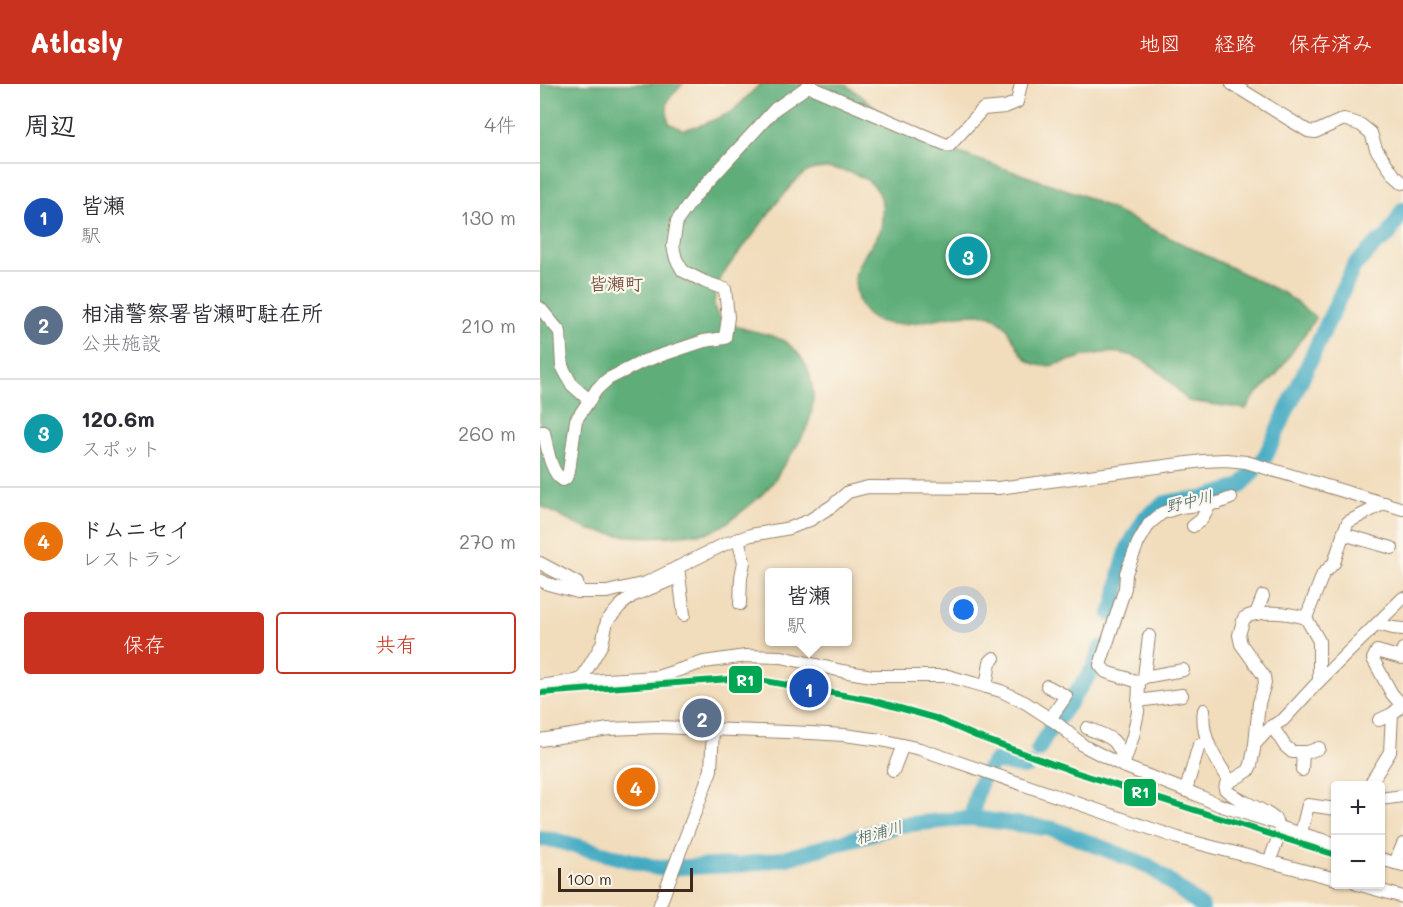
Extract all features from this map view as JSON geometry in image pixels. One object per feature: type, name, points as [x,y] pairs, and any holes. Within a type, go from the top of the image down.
[{"type":"street","points":[[540,432],[544,432],[550,462],[559,478],[563,480],[569,471],[576,420],[597,389],[608,379],[644,361],[704,342],[725,338],[728,317],[725,289],[684,271],[676,260],[673,246],[677,221],[695,196],[775,109],[810,85],[950,146],[983,109],[1005,107],[1017,102],[1021,84]]},
{"type":"street","points":[[1232,84],[1308,131],[1315,132],[1344,119],[1361,125],[1371,133],[1376,149],[1399,179]]},
{"type":"street","points":[[540,308],[560,332],[562,366],[572,385],[589,400]]},
{"type":"street","points":[[540,580],[578,592],[607,592],[646,583],[725,544],[750,535],[790,528],[810,520],[848,492],[868,487],[998,488],[1203,461],[1226,460],[1246,462],[1403,509]]},
{"type":"street","points":[[1178,668],[1142,680],[1106,672],[1100,665],[1125,588],[1126,573],[1137,543],[1149,524],[1162,513],[1180,507],[1218,503],[1231,498]]},
{"type":"street","points":[[1193,526],[1201,520],[1211,503]]},
{"type":"street","points":[[1306,618],[1323,574],[1334,562],[1348,522],[1385,503]]},
{"type":"street","points":[[1343,534],[1376,539],[1392,548]]},
{"type":"street","points":[[738,540],[744,562],[740,604]]},
{"type":"street","points":[[540,563],[577,584],[578,592]]},
{"type":"street","points":[[674,569],[684,615]]},
{"type":"street","points":[[541,687],[582,678],[602,644],[607,621],[632,596],[672,580],[674,569]]},
{"type":"street","points":[[1256,614],[1263,596]]},
{"type":"street","points":[[1255,744],[1272,726],[1283,720],[1403,598]]},
{"type":"street","points":[[1282,828],[1274,817],[1225,789],[1226,784],[1248,771],[1251,765],[1259,703],[1265,683],[1264,676],[1241,644],[1239,635],[1244,618],[1251,614],[1289,613],[1306,618],[1319,641],[1319,681]]},
{"type":"street","points":[[1377,624],[1403,629]]},
{"type":"street","points":[[1123,763],[1133,736],[1138,712],[1149,636]]},
{"type":"street","points":[[1379,720],[1392,714],[1398,709],[1400,703],[1392,694],[1373,659],[1377,651],[1402,655]]},
{"type":"street","points":[[582,678],[588,681],[657,677],[704,662],[746,656],[782,657],[872,676],[948,676],[1001,691],[1026,703],[1084,746],[1219,805],[1331,843]]},
{"type":"street","points":[[986,687],[990,662],[994,658]]},
{"type":"street","points":[[1047,686],[1066,696],[1050,719]]},
{"type":"street","points":[[1138,701],[1182,695]]},
{"type":"street","points":[[1204,710],[1205,735],[1212,752],[1230,782]]},
{"type":"street","points":[[1372,781],[1390,752],[1392,714]]},
{"type":"street","points":[[1272,726],[1285,746],[1292,752],[1319,748]]},
{"type":"street","points":[[540,740],[609,729],[659,727],[811,733],[880,740],[932,753],[1178,838],[1331,878]]},
{"type":"street","points":[[1087,728],[1114,739],[1120,748],[1123,763]]},
{"type":"street","points":[[659,907],[711,770],[713,729]]},
{"type":"street","points":[[893,771],[903,745]]},
{"type":"street","points":[[1186,790],[1199,745]]},
{"type":"street","points":[[1302,770],[1303,752]]},
{"type":"street","points":[[1385,798],[1403,796]]},
{"type":"street","points":[[1300,834],[1308,805],[1331,808]]},
{"type":"street","points":[[1269,862],[1282,828]]},
{"type":"street","points":[[1399,864],[1403,844]]},
{"type":"street","points":[[1372,889],[1403,897]]},
{"type":"green space","points":[[540,84],[683,84],[668,101],[667,110],[669,123],[683,130],[732,112],[760,84],[845,84],[918,139],[1082,195],[1285,294],[1316,318],[1276,375],[1253,398],[1246,409],[1188,401],[1151,365],[1126,354],[1111,352],[1094,354],[1052,365],[1038,365],[1023,356],[1004,325],[987,315],[962,315],[897,324],[878,321],[870,317],[859,302],[855,278],[858,266],[881,227],[881,197],[871,183],[860,176],[842,170],[811,170],[803,174],[787,190],[731,262],[721,277],[715,292],[714,304],[717,314],[723,320],[732,325],[782,340],[793,349],[806,366],[812,386],[812,409],[806,429],[796,448],[764,492],[716,530],[700,534],[641,536],[615,535],[591,530],[540,505]]},
{"type":"waterway","name":"野中川","points":[[1111,614],[1128,548],[1145,518],[1165,503],[1202,499],[1242,485],[1265,457],[1354,266],[1375,245],[1388,236],[1403,210]]},
{"type":"waterway","name":"野中川","points":[[1038,750],[1094,668],[1101,647]]},
{"type":"waterway","name":"野中川","points":[[972,818],[981,781],[995,761],[1023,767],[1030,765]]},
{"type":"waterway","name":"相浦川","points":[[540,839],[554,840],[658,868],[740,865],[787,858],[900,825],[972,818],[1054,829],[1149,866],[1202,907]]},
{"type":"transit line","name":"R1","points":[[540,693],[730,679],[765,681],[871,700],[935,718],[976,736],[1075,772],[1331,853]]},
{"type":"place","name":"120.6m","points":[[968,256]]},
{"type":"place","name":"皆瀬","points":[[809,688]]},
{"type":"place","name":"相浦警察署皆瀬町駐在所","points":[[702,718]]},
{"type":"place","name":"ドムニセイ","points":[[636,787]]},
{"type":"district","name":"皆瀬町","points":[[616,284]]}]
